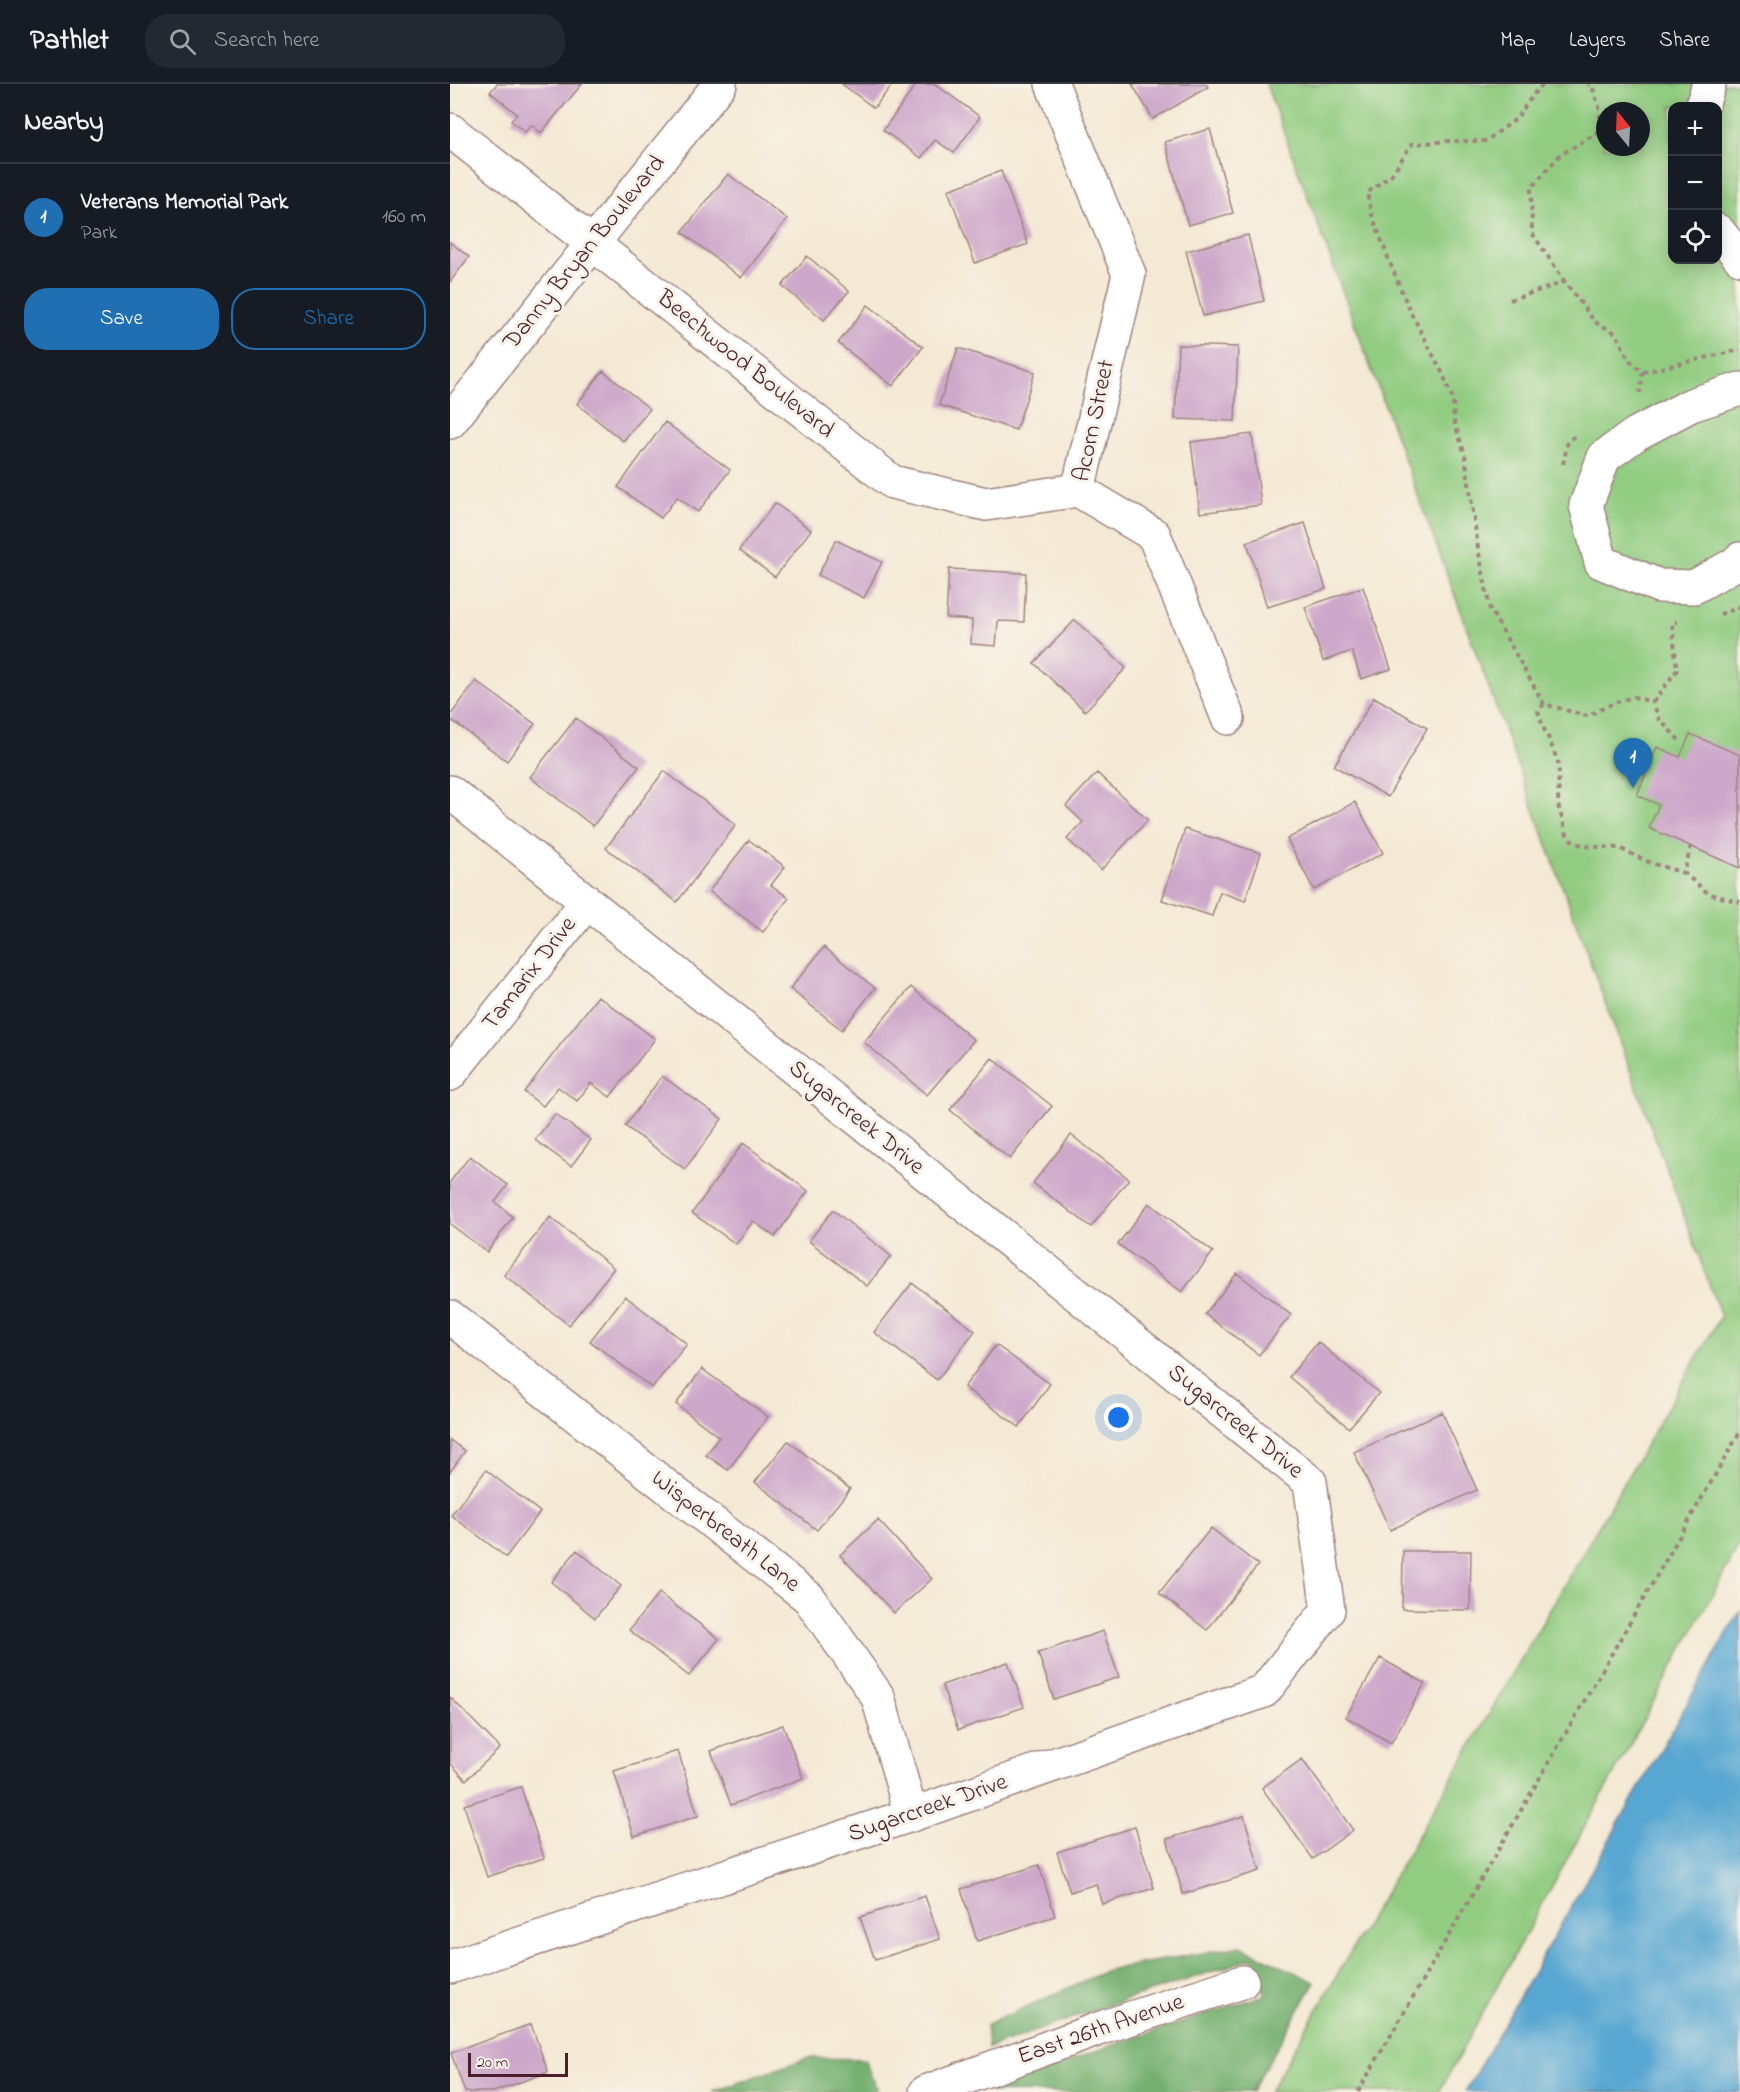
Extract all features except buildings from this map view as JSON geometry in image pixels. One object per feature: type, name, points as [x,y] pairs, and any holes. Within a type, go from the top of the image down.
[{"type":"street","name":"Danny Bryan Boulevard","points":[[450,422],[720,84]]},
{"type":"street","name":"Acorn Street","points":[[1052,84],[1128,274],[1078,490],[1154,536],[1228,718]]},
{"type":"street","points":[[1703,102],[1709,84]]},
{"type":"street","name":"Beechwood Boulevard","points":[[450,130],[892,482],[986,504],[1078,490]]},
{"type":"street","points":[[1722,236],[1740,258]]},
{"type":"street","points":[[1740,389],[1691,405],[1636,434],[1604,457],[1586,505],[1601,562],[1659,586],[1694,587],[1740,559]]},
{"type":"street","name":"Sugarcreek Drive","points":[[450,792],[1310,1482],[1328,1610],[1264,1691],[911,1815],[450,1967]]},
{"type":"street","name":"Tamarix Drive","points":[[450,1074],[587,902]]},
{"type":"street","name":"Wisperbreath Lane","points":[[450,1317],[809,1598],[878,1697],[911,1815]]},
{"type":"street","name":"East 26th Avenue","points":[[926,2092],[1104,2027],[1242,1982]]},
{"type":"path","points":[[1545,84],[1538,88],[1516,119],[1486,141],[1412,144],[1392,174],[1367,193],[1371,212],[1390,263],[1410,311],[1443,374],[1453,400],[1454,421],[1465,455],[1478,548],[1490,609],[1544,704],[1587,716],[1616,702],[1634,697],[1653,702]]},
{"type":"path","points":[[1565,282],[1532,233],[1531,188],[1560,155],[1599,132],[1600,110],[1592,86],[1588,84]]},
{"type":"path","points":[[1643,372],[1740,350]]},
{"type":"path","points":[[1709,617],[1740,607]]},
{"type":"path","points":[[1653,702],[1677,670],[1672,623],[1681,622]]},
{"type":"path","points":[[1653,702],[1659,719],[1679,740]]},
{"type":"path","points":[[1544,704],[1538,711],[1542,727],[1550,739],[1559,765],[1558,805],[1568,838],[1583,846],[1619,848],[1651,864],[1684,873],[1709,894],[1740,902]]},
{"type":"path","points":[[1684,873],[1691,846]]},
{"type":"path","points":[[1358,2092],[1740,1432]]},
{"type":"green space","points":[[1266,84],[1740,84],[1740,1544],[1439,2092],[1269,2092],[1721,1316]]},
{"type":"green space","points":[[1240,1946],[1315,1982],[1251,2092],[992,2092],[992,2089],[1110,2046],[1265,1995],[1253,1958],[988,2048],[986,2025],[1108,1970]]},
{"type":"green space","points":[[808,2058],[864,2059],[877,2089],[867,2092],[712,2092]]},
{"type":"water","points":[[1740,1611],[1740,2092],[1465,2092]]},
{"type":"place","name":"Veterans Memorial Park","points":[[1633,788]]}]
